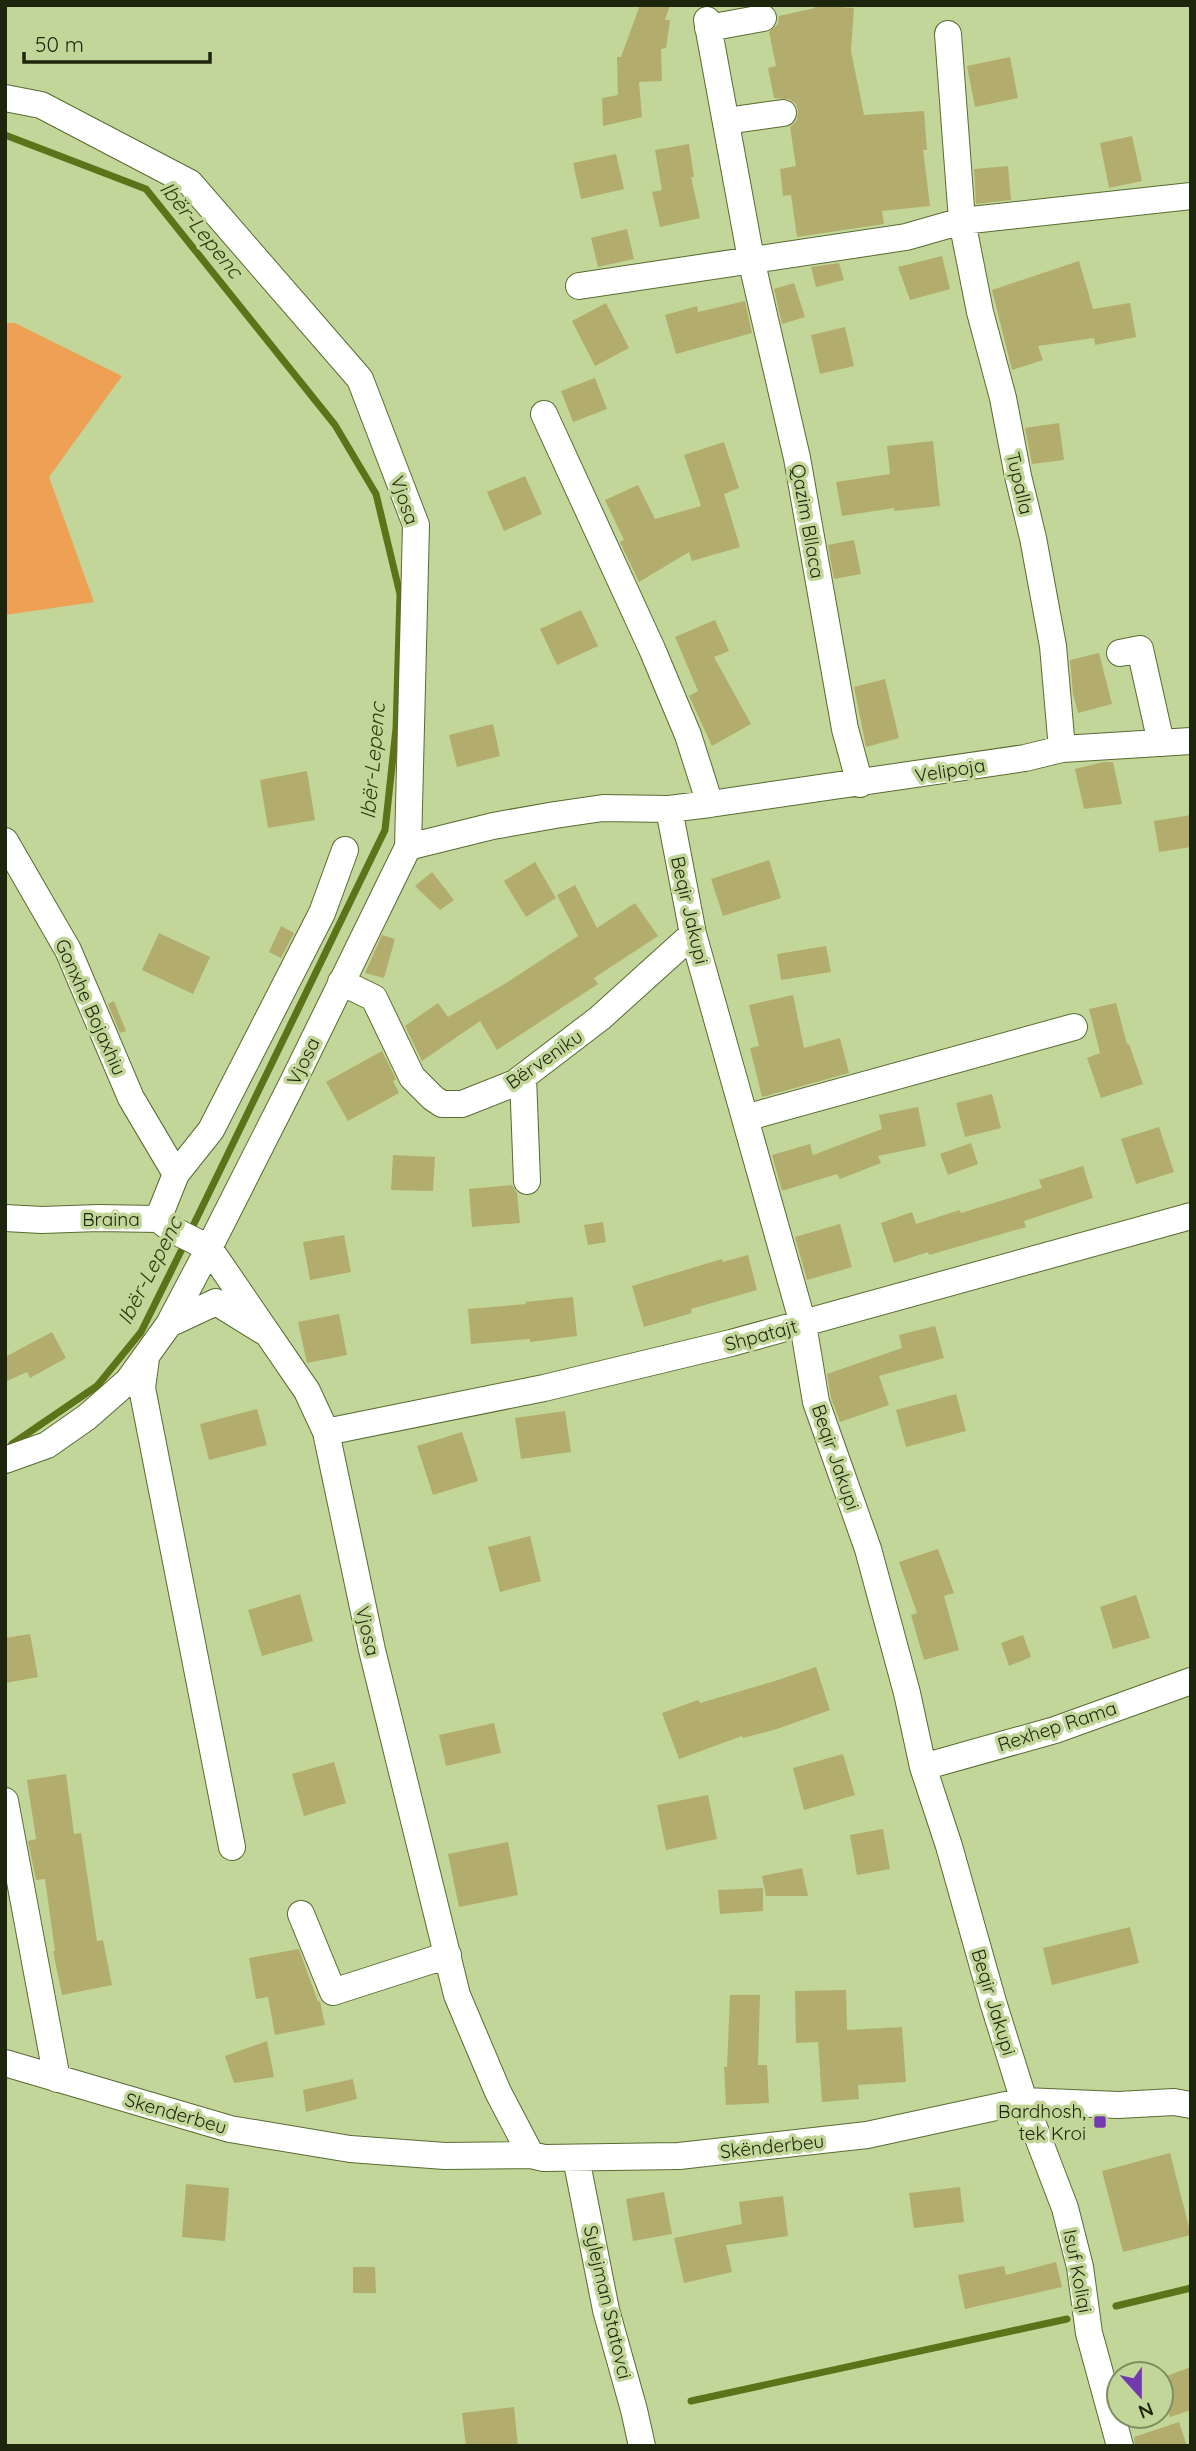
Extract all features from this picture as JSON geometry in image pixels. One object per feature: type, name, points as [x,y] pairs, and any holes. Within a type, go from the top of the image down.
[{"type":"street","name":"Qazim Bllaca","points":[[763,18],[707,24],[751,259],[797,458],[845,729],[860,784]]},
{"type":"street","points":[[948,34],[962,221]]},
{"type":"street","name":"Vjosa","points":[[5,98],[41,105],[190,183],[360,379],[416,525],[408,847],[209,1248],[307,1391],[326,1432],[375,1662],[457,1995],[498,2092],[531,2155]]},
{"type":"street","points":[[726,121],[783,113]]},
{"type":"street","points":[[579,286],[906,237],[962,221],[1191,196]]},
{"type":"street","name":"Tupalla","points":[[962,221],[980,312],[1003,398],[1033,538],[1053,646],[1062,749]]},
{"type":"street","points":[[544,414],[657,662],[688,735],[710,804]]},
{"type":"street","points":[[1120,653],[1140,649],[1161,743]]},
{"type":"street","name":"Velipoja","points":[[408,847],[555,814],[603,808],[669,809],[860,784],[1025,758],[1062,749],[1191,741]]},
{"type":"street","name":"Beqir Jakupi","points":[[669,809],[693,934],[803,1324],[816,1402],[868,1549],[907,1693],[923,1768],[949,1846],[1024,2101]]},
{"type":"street","name":"Gonxhe Bojaxhiu","points":[[6,843],[68,950],[131,1098],[176,1174]]},
{"type":"street","points":[[164,1224],[176,1174],[211,1130],[321,914],[345,850]]},
{"type":"street","name":"Bërveniku","points":[[341,982],[374,998],[412,1077],[442,1104],[462,1104],[515,1083],[600,1018],[693,934]]},
{"type":"street","points":[[745,1118],[1074,1027]]},
{"type":"street","points":[[523,1077],[527,1181]]},
{"type":"street","name":"Shpatajt","points":[[326,1432],[544,1388],[731,1343],[1191,1216]]},
{"type":"street","name":"Braina","points":[[5,1218],[98,1218],[164,1224],[209,1248]]},
{"type":"street","points":[[5,1461],[47,1445],[87,1417],[128,1381],[169,1324],[209,1248]]},
{"type":"street","points":[[169,1324],[216,1302],[270,1335]]},
{"type":"street","points":[[146,1356],[142,1388],[232,1847]]},
{"type":"street","name":"Rexhep Rama","points":[[923,1768],[1055,1730],[1191,1681]]},
{"type":"street","points":[[5,1801],[57,2079]]},
{"type":"street","points":[[301,1914],[333,1992],[449,1955]]},
{"type":"street","name":"Skenderbeu","points":[[5,2063],[230,2129],[350,2149]]},
{"type":"street","name":"Skënderbeu","points":[[350,2149],[445,2156],[680,2156],[867,2136],[1024,2101],[1118,2105],[1174,2102],[1191,2105]]},
{"type":"street","name":"Isuf Koliqi","points":[[1024,2101],[1065,2208],[1080,2267],[1089,2333],[1120,2446]]},
{"type":"street","name":"Sylejman Statovci","points":[[576,2158],[606,2310],[642,2446]]},
{"type":"shaded area","points":[[5,323],[15,323],[122,376],[49,477],[94,602],[5,615]]},
{"type":"building","points":[[640,5],[670,5],[665,20],[670,20],[666,48],[661,49],[662,81],[639,82],[642,117],[603,126],[602,98],[618,95],[617,57],[621,57]]},
{"type":"building","points":[[815,5],[854,8],[851,51],[864,115],[924,111],[927,150],[923,150],[930,206],[882,211],[884,224],[797,237],[791,195],[783,196],[780,169],[796,166],[790,127],[797,120],[798,110],[796,104],[789,99],[774,98],[768,68],[776,66],[769,32],[778,24],[779,16],[815,8]]},
{"type":"building","points":[[1010,57],[1018,98],[975,107],[967,66]]},
{"type":"building","points":[[1132,136],[1142,181],[1109,188],[1100,143]]},
{"type":"building","points":[[689,144],[694,177],[691,177],[700,218],[660,227],[652,192],[662,190],[655,150]]},
{"type":"building","points":[[616,154],[624,189],[581,199],[573,163]]},
{"type":"building","points":[[1008,166],[1011,200],[976,204],[974,169]]},
{"type":"building","points":[[627,229],[634,259],[598,267],[591,238]]},
{"type":"building","points":[[942,256],[950,289],[910,300],[898,267]]},
{"type":"building","points":[[1079,261],[1093,309],[1130,303],[1136,337],[1095,345],[1094,338],[1038,346],[1043,360],[1012,370],[992,290]]},
{"type":"building","points":[[839,263],[844,280],[816,287],[811,267]]},
{"type":"building","points":[[794,283],[805,317],[782,324],[774,289]]},
{"type":"building","points":[[745,301],[752,333],[676,354],[665,315],[697,306],[698,312]]},
{"type":"building","points":[[606,303],[629,348],[595,366],[572,321]]},
{"type":"building","points":[[845,327],[854,366],[820,374],[811,335]]},
{"type":"building","points":[[595,378],[607,409],[573,422],[561,391]]},
{"type":"building","points":[[1059,423],[1064,460],[1032,464],[1025,428]]},
{"type":"building","points":[[933,441],[940,506],[894,511],[894,508],[842,516],[836,482],[890,474],[887,446]]},
{"type":"building","points":[[724,442],[739,488],[724,494],[740,547],[692,561],[689,552],[639,582],[620,542],[624,540],[605,500],[638,485],[655,519],[701,506],[684,455]]},
{"type":"building","points":[[525,476],[542,514],[504,531],[487,492]]},
{"type":"building","points":[[854,540],[861,574],[834,579],[828,545]]},
{"type":"building","points":[[581,610],[598,646],[557,665],[540,629]]},
{"type":"building","points":[[715,620],[729,651],[714,657],[751,724],[712,746],[689,696],[698,691],[675,637]]},
{"type":"building","points":[[1099,653],[1112,704],[1078,713],[1073,694],[1070,660]]},
{"type":"building","points":[[885,679],[899,738],[866,747],[854,687]]},
{"type":"building","points":[[493,724],[500,756],[457,767],[449,735]]},
{"type":"building","points":[[1113,762],[1122,804],[1084,809],[1075,769]]},
{"type":"building","points":[[307,771],[315,820],[268,828],[260,780]]},
{"type":"building","points":[[1191,815],[1191,847],[1159,852],[1154,821]]},
{"type":"building","points":[[769,860],[781,898],[723,916],[711,879]]},
{"type":"building","points":[[535,862],[556,898],[526,917],[504,881]]},
{"type":"building","points":[[432,872],[454,900],[440,910],[415,886]]},
{"type":"building","points":[[575,885],[597,928],[635,903],[658,936],[594,978],[598,984],[497,1050],[480,1021],[422,1061],[405,1026],[438,1003],[448,1017],[578,936],[557,895]]},
{"type":"building","points":[[281,926],[294,933],[281,958],[269,952]]},
{"type":"building","points":[[159,933],[210,957],[193,994],[142,970]]},
{"type":"building","points":[[382,935],[395,939],[384,978],[365,973]]},
{"type":"building","points":[[826,946],[831,972],[781,980],[777,954]]},
{"type":"building","points":[[793,995],[804,1048],[840,1038],[849,1073],[762,1097],[750,1048],[759,1046],[749,1005]]},
{"type":"building","points":[[114,1001],[126,1031],[120,1033],[108,1004]]},
{"type":"building","points":[[1116,1003],[1127,1044],[1143,1084],[1101,1098],[1087,1058],[1100,1053],[1089,1009]]},
{"type":"building","points":[[382,1051],[396,1079],[393,1081],[399,1093],[348,1121],[326,1082]]},
{"type":"building","points":[[992,1094],[1001,1128],[965,1137],[956,1103]]},
{"type":"building","points":[[918,1107],[926,1146],[878,1156],[881,1163],[840,1179],[837,1174],[782,1191],[772,1155],[810,1144],[813,1155],[882,1129],[879,1115]]},
{"type":"building","points":[[1159,1127],[1174,1172],[1136,1184],[1121,1139]]},
{"type":"building","points":[[971,1143],[978,1164],[948,1175],[940,1154]]},
{"type":"building","points":[[393,1155],[435,1157],[433,1191],[391,1190]]},
{"type":"building","points":[[1083,1166],[1093,1198],[1024,1221],[1026,1227],[894,1263],[881,1223],[912,1212],[916,1224],[960,1210],[961,1213],[1042,1188],[1039,1180]]},
{"type":"building","points":[[512,1185],[517,1193],[520,1223],[472,1227],[469,1189]]},
{"type":"building","points":[[603,1222],[606,1242],[588,1245],[584,1225]]},
{"type":"building","points":[[840,1224],[852,1267],[807,1280],[795,1237]]},
{"type":"building","points":[[344,1235],[351,1272],[310,1280],[303,1242]]},
{"type":"building","points":[[748,1255],[757,1290],[691,1309],[692,1313],[644,1327],[632,1286],[722,1259],[723,1262]]},
{"type":"building","points":[[573,1297],[577,1336],[530,1342],[530,1339],[471,1344],[468,1309]]},
{"type":"building","points":[[339,1314],[347,1355],[307,1363],[298,1322]]},
{"type":"building","points":[[935,1326],[944,1358],[879,1376],[889,1405],[840,1422],[831,1398],[827,1374],[902,1348],[899,1335]]},
{"type":"building","points":[[52,1332],[66,1358],[30,1378],[27,1372],[5,1382],[5,1357]]},
{"type":"building","points":[[956,1394],[966,1431],[906,1447],[896,1410]]},
{"type":"building","points":[[257,1409],[267,1445],[209,1460],[200,1424]]},
{"type":"building","points":[[565,1411],[571,1452],[521,1459],[515,1418]]},
{"type":"building","points":[[462,1432],[478,1481],[433,1495],[417,1446]]},
{"type":"building","points":[[530,1536],[541,1581],[500,1592],[488,1547]]},
{"type":"building","points":[[938,1549],[954,1593],[944,1596],[959,1650],[924,1660],[911,1615],[917,1613],[899,1562]]},
{"type":"building","points":[[300,1594],[313,1641],[262,1656],[248,1610]]},
{"type":"building","points":[[1136,1595],[1150,1638],[1113,1649],[1100,1607]]},
{"type":"building","points":[[30,1634],[38,1677],[5,1683],[5,1638]]},
{"type":"building","points":[[1023,1635],[1031,1657],[1009,1666],[1001,1643]]},
{"type":"building","points":[[816,1667],[830,1710],[777,1729],[743,1738],[742,1736],[679,1759],[662,1713],[698,1700],[700,1703]]},
{"type":"building","points":[[494,1723],[501,1753],[446,1766],[439,1735]]},
{"type":"building","points":[[843,1754],[855,1795],[804,1810],[793,1768]]},
{"type":"building","points":[[334,1762],[346,1803],[304,1816],[292,1774]]},
{"type":"building","points":[[66,1774],[74,1834],[81,1833],[97,1941],[103,1940],[112,1985],[62,1995],[53,1951],[45,1879],[36,1880],[28,1841],[36,1839],[27,1780]]},
{"type":"building","points":[[708,1795],[717,1839],[666,1850],[657,1805]]},
{"type":"building","points":[[883,1829],[890,1869],[857,1875],[850,1835]]},
{"type":"building","points":[[508,1842],[518,1895],[459,1907],[448,1854]]},
{"type":"building","points":[[802,1868],[808,1896],[766,1896],[762,1876]]},
{"type":"building","points":[[763,1888],[763,1911],[720,1914],[718,1890]]},
{"type":"building","points":[[1130,1927],[1139,1963],[1052,1985],[1043,1948]]},
{"type":"building","points":[[299,1949],[318,2002],[320,2001],[325,2025],[275,2035],[268,1997],[256,1999],[249,1958]]},
{"type":"building","points":[[846,1990],[847,2030],[902,2027],[906,2082],[858,2085],[859,2099],[822,2102],[818,2042],[796,2043],[795,1991]]},
{"type":"building","points":[[730,1995],[760,1995],[758,2065],[767,2065],[769,2103],[726,2105],[724,2067],[727,2067]]},
{"type":"building","points":[[267,2041],[274,2077],[234,2083],[225,2056]]},
{"type":"building","points":[[353,2079],[357,2099],[306,2112],[303,2090]]},
{"type":"building","points":[[1170,2153],[1191,2235],[1123,2252],[1102,2171]]},
{"type":"building","points":[[186,2184],[229,2188],[225,2241],[182,2237]]},
{"type":"building","points":[[960,2187],[964,2222],[914,2228],[909,2193]]},
{"type":"building","points":[[664,2192],[672,2234],[633,2241],[626,2199]]},
{"type":"building","points":[[783,2196],[788,2236],[726,2245],[732,2272],[684,2283],[674,2238],[742,2224],[739,2202]]},
{"type":"building","points":[[1056,2262],[1062,2287],[965,2309],[958,2275],[1004,2266],[1006,2275]]},
{"type":"building","points":[[353,2267],[375,2267],[376,2293],[353,2293]]},
{"type":"building","points":[[1191,2367],[1191,2410],[1175,2415],[1175,2373]]},
{"type":"building","points":[[514,2407],[518,2446],[466,2446],[462,2413]]},
{"type":"building","points":[[1179,2422],[1187,2446],[1135,2446],[1134,2437],[1155,2430],[1175,2430],[1175,2423]]},
{"type":"waterway","name":"Ibër-Lepenc","points":[[5,135],[146,189],[335,425],[376,494],[400,594],[396,729],[385,830],[190,1232]]},
{"type":"waterway","name":"Ibër-Lepenc","points":[[12,1444],[97,1386],[141,1332],[185,1243]]},
{"type":"waterway","points":[[1116,2306],[1191,2288]]},
{"type":"waterway","points":[[691,2401],[1067,2319]]},
{"type":"place","name":"Bardhosh, tek Kroi","points":[[1100,2122]]}]
